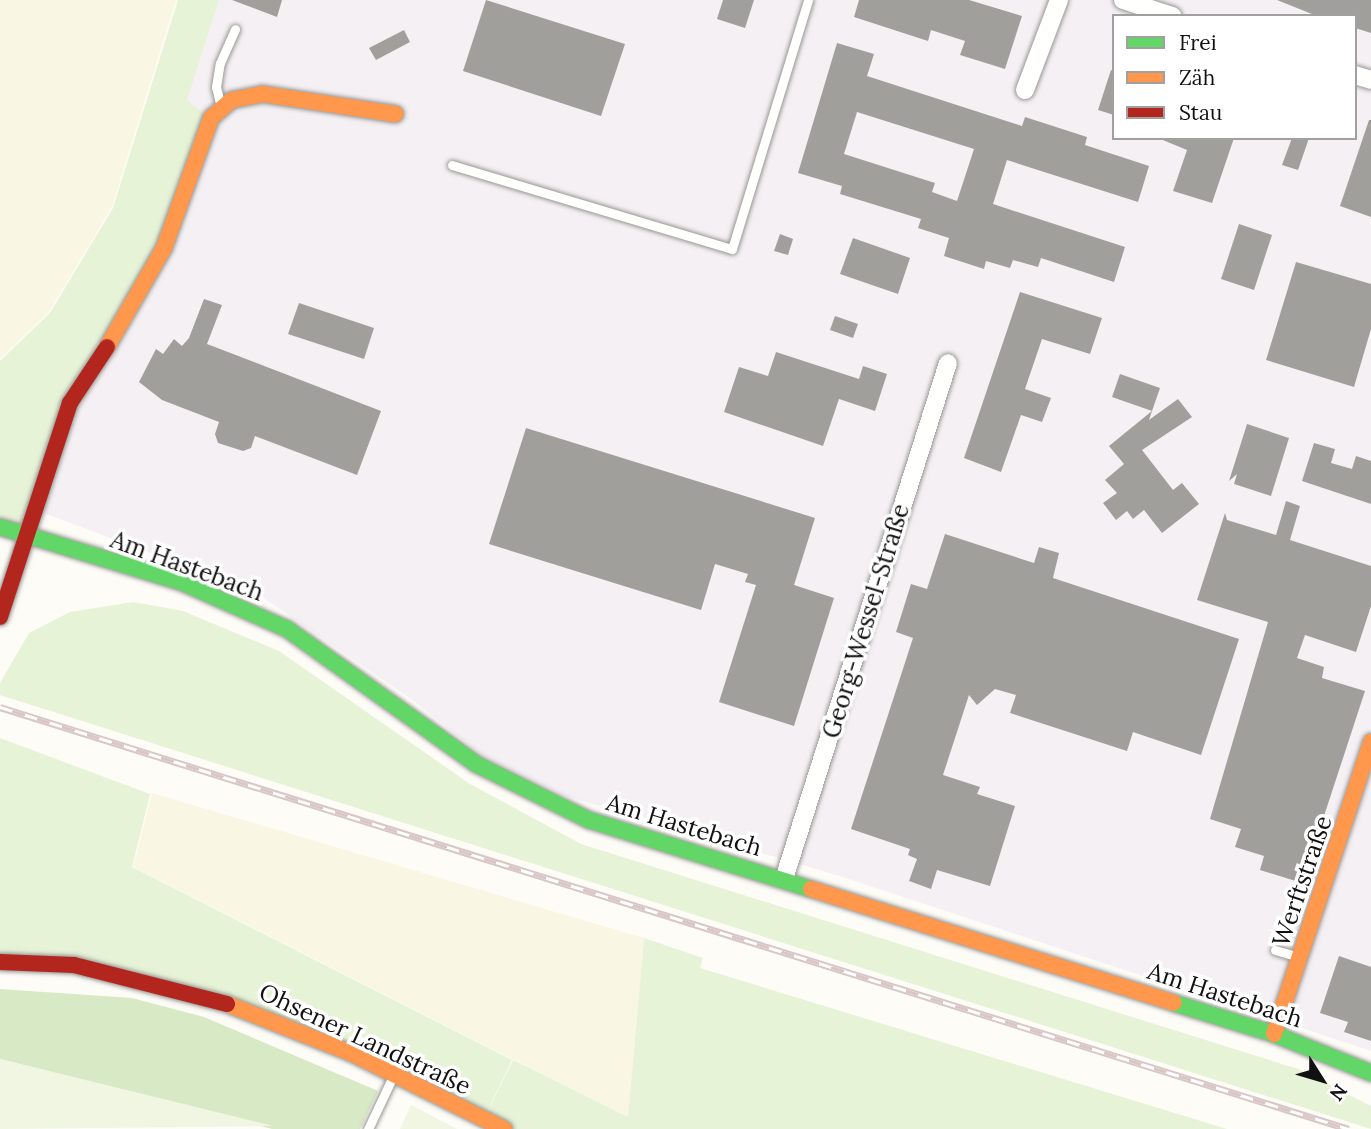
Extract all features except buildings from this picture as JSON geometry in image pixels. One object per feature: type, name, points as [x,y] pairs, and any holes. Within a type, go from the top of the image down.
[{"type":"main road","points":[[2,610],[70,403],[122,325],[164,248],[211,118],[232,100],[263,93],[396,114]]},
{"type":"main road","name":"Am Hastebach","points":[[0,527],[181,582],[286,629],[476,764],[564,810],[1274,1034],[1371,1073]]},
{"type":"main road","points":[[0,584],[2,610]]},
{"type":"main road","name":"Werftstraße","points":[[1274,1034],[1371,742]]},
{"type":"main road","name":"Ohsener Landstraße","points":[[0,954],[8,961],[74,965],[205,995],[306,1033],[504,1129]]},
{"type":"street","points":[[1025,90],[1059,0]]},
{"type":"street","points":[[1123,0],[1166,14]]},
{"type":"street","name":"Georg-Wessel-Straße","points":[[784,879],[948,363]]},
{"type":"lane","points":[[452,165],[732,250],[808,0]]},
{"type":"lane","points":[[221,109],[216,87],[220,63],[235,29]]},
{"type":"lane","points":[[1275,950],[1300,957]]},
{"type":"lane","points":[[368,1129],[394,1074]]},
{"type":"shaded area","points":[[0,0],[176,0],[112,207],[49,312],[0,359]]},
{"type":"shaded area","points":[[190,0],[1371,0],[1371,1051],[830,873],[565,796],[483,756],[414,701],[255,592],[14,502]]},
{"type":"shaded area","points":[[152,793],[644,938],[628,1118],[133,867]]},
{"type":"green space","points":[[178,0],[219,0],[187,100],[209,118],[163,248],[69,402],[24,533],[0,523],[0,361],[50,313],[113,208]]},
{"type":"green space","points":[[133,602],[183,611],[279,651],[470,784],[581,844],[1298,1069],[1371,1106],[1371,1129],[0,695],[0,683],[29,633],[70,612]]},
{"type":"green space","points":[[0,738],[150,794],[132,867],[512,1060],[484,1118],[258,1012],[0,960]]},
{"type":"green space","points":[[644,938],[703,958],[700,968],[1227,1129],[504,1129],[484,1119],[513,1060],[628,1117]]},
{"type":"green space","points":[[0,989],[132,998],[204,1017],[378,1091],[360,1129],[272,1129],[0,1059]]},
{"type":"green space","points":[[0,1059],[273,1126],[0,1129]]},
{"type":"green space","points":[[411,1105],[457,1129],[400,1129]]},
{"type":"railway","points":[[0,707],[1349,1129]]},
{"type":"traffic: fast","points":[[0,527],[181,582],[287,629],[476,764],[589,820],[811,889]]},
{"type":"traffic: fast","points":[[1174,1003],[1274,1034],[1371,1073]]},
{"type":"traffic: slow","points":[[107,347],[164,248],[211,118],[232,100],[263,94],[395,114]]},
{"type":"traffic: slow","points":[[1274,1034],[1371,742]]},
{"type":"traffic: slow","points":[[811,889],[1174,1003]]},
{"type":"traffic: slow","points":[[227,1004],[351,1053],[504,1129]]},
{"type":"traffic: jam","points":[[0,617],[70,403],[107,347]]},
{"type":"traffic: jam","points":[[0,962],[74,965],[227,1004]]}]
